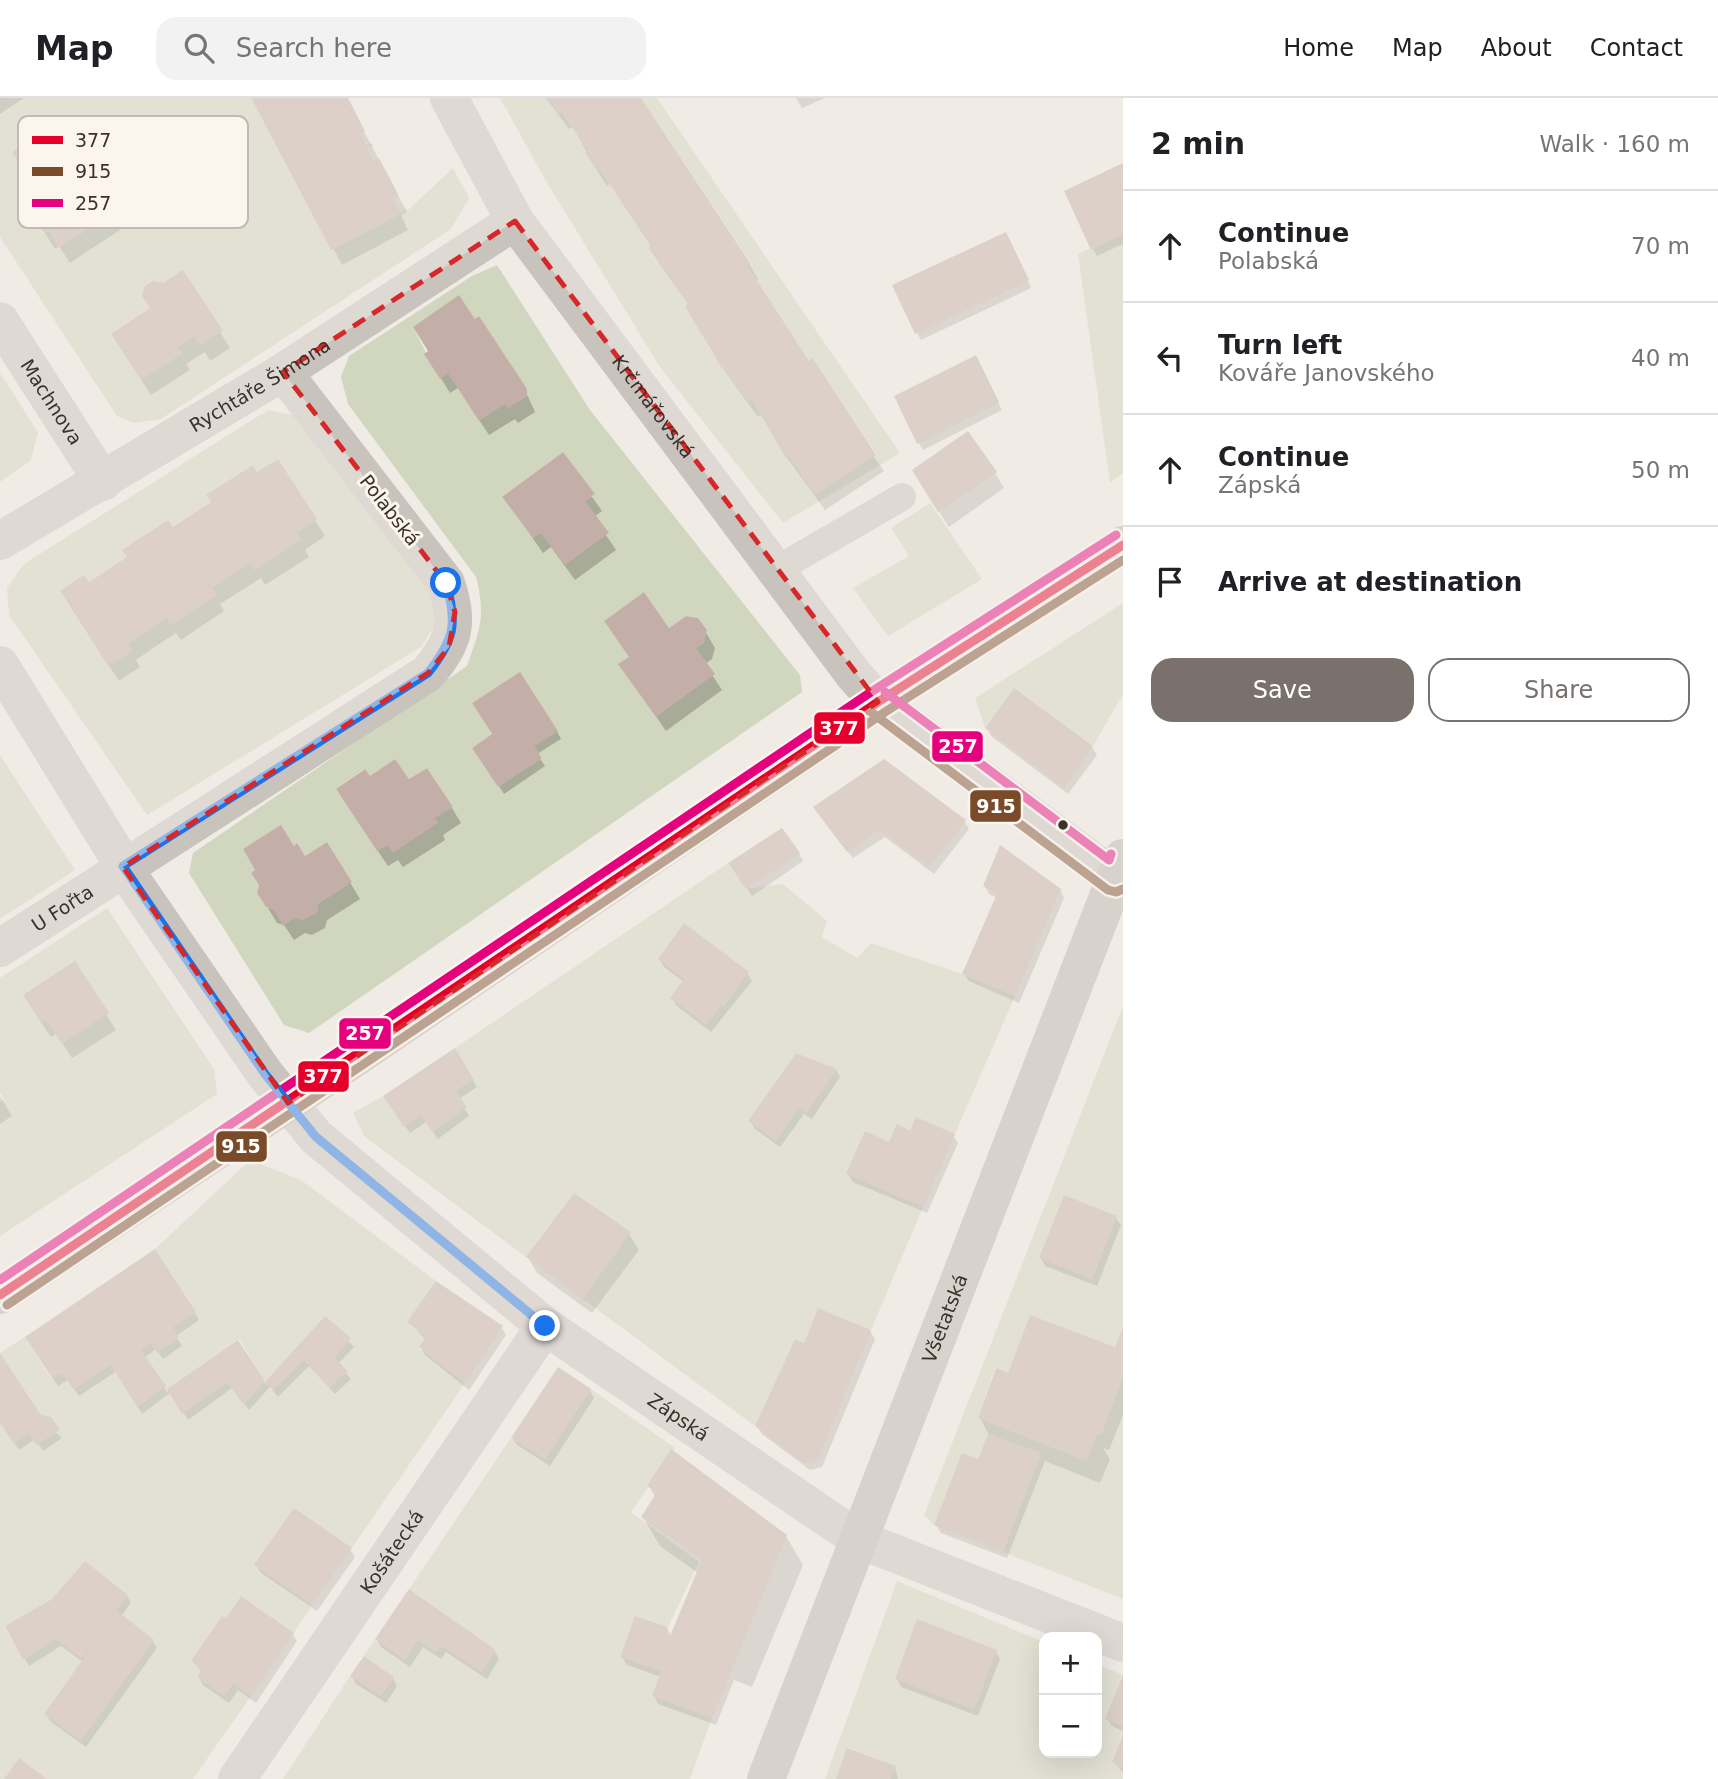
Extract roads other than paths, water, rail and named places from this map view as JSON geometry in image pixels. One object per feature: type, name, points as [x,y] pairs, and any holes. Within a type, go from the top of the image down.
[{"type":"street","name":"Krčmářovská","points":[[449,98],[515,221],[878,702],[1120,874]]},
{"type":"street","name":"Rychtáře Šimona","points":[[0,541],[103,482],[283,372],[515,221]]},
{"type":"street","name":"Machnova","points":[[0,321],[103,482]]},
{"type":"street","name":"Polabská","points":[[123,866],[428,673],[449,647],[455,612],[446,583],[283,372]]},
{"type":"street","points":[[0,1295],[878,702],[1123,545]]},
{"type":"street","name":"Zápská","points":[[0,665],[123,866],[288,1103],[316,1137],[545,1326],[858,1539],[1123,1643]]},
{"type":"street","name":"U Fořta","points":[[0,948],[123,866]]},
{"type":"street","name":"Všetatská","points":[[766,1779],[1120,874]]},
{"type":"street","name":"Košátecká","points":[[237,1779],[545,1326]]},
{"type":"lane","points":[[776,570],[902,497]]}]
